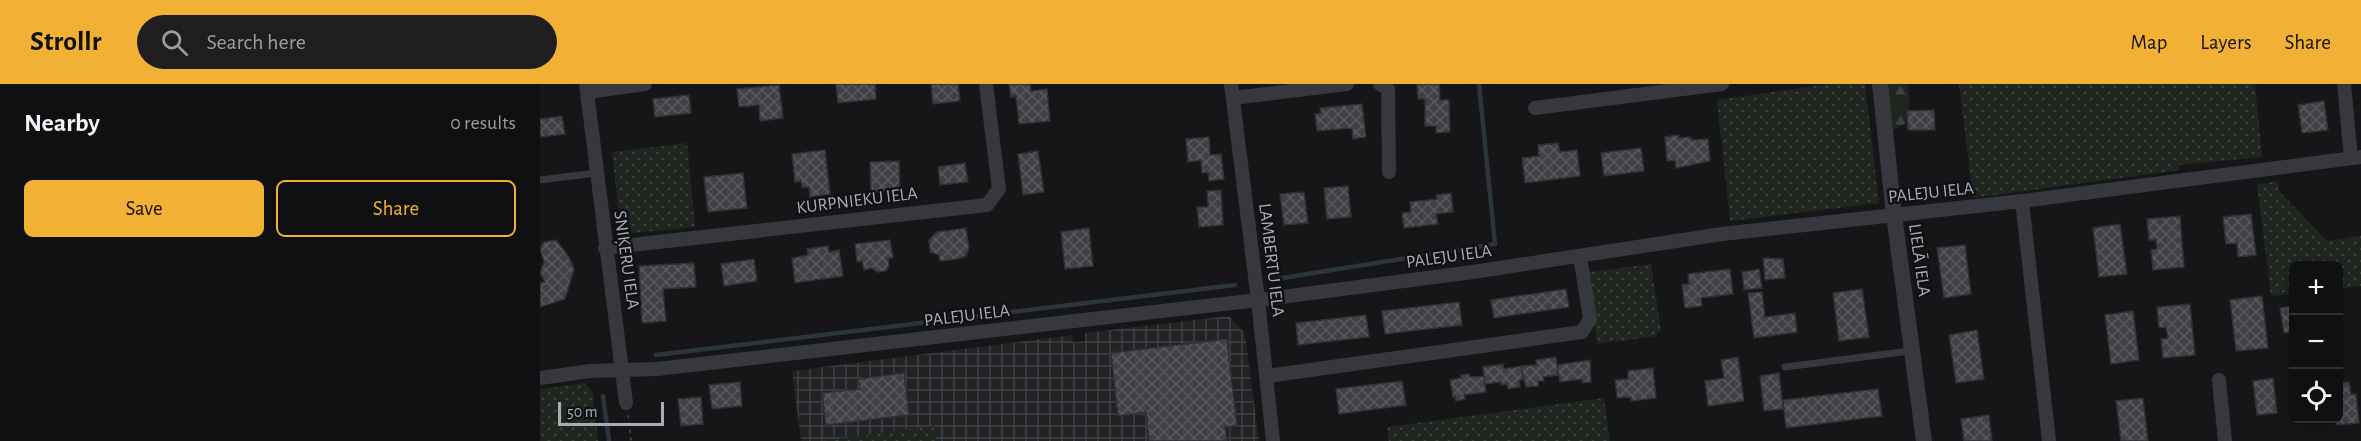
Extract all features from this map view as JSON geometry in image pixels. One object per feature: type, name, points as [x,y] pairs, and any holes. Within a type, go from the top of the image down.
[{"type":"street","points":[[587,88],[645,84]]},
{"type":"street","name":"KURPNIEKU IELA","points":[[605,248],[987,205],[999,189],[986,84]]},
{"type":"street","points":[[1232,91],[1347,84]]},
{"type":"street","points":[[1380,84],[1388,89],[1389,172]]},
{"type":"street","points":[[1534,108],[1722,84]]},
{"type":"street","name":"LIELĀ IELA","points":[[1880,84],[1894,216],[1924,441]]},
{"type":"street","points":[[2344,84],[2356,157]]},
{"type":"street","name":"SNIĶERU IELA","points":[[587,88],[626,403]]},
{"type":"street","name":"LAMBERTU IELA","points":[[1232,91],[1273,441]]},
{"type":"street","name":"PALEJU IELA","points":[[540,378],[590,371],[668,368],[1258,300],[1722,234],[2022,201],[2356,157]]},
{"type":"street","points":[[2022,201],[2049,441]]},
{"type":"street","points":[[1267,376],[1582,332],[1590,319],[1580,256]]},
{"type":"street","points":[[2219,380],[2225,441]]},
{"type":"lane","points":[[540,180],[596,172]]},
{"type":"lane","points":[[1785,367],[1912,350]]},
{"type":"path","points":[[626,403],[631,441]]},
{"type":"shaded area","points":[[1229,316],[1245,333],[1259,441],[936,441],[933,427],[822,441],[801,441],[792,371],[1072,335],[1073,342],[1085,341],[1085,333]]},
{"type":"green space","points":[[1829,84],[1865,84],[1879,203],[1730,221],[1717,100]]},
{"type":"green space","points":[[1887,84],[1907,84],[1910,102],[1905,124],[1893,130]]},
{"type":"green space","points":[[1959,84],[2255,84],[2262,157],[2178,165],[2179,170],[1973,198]]},
{"type":"green space","points":[[687,143],[695,227],[621,234],[612,152]]},
{"type":"green space","points":[[2279,181],[2278,190],[2327,241],[2361,236],[2361,286],[2343,288],[2343,261],[2289,261],[2289,294],[2271,296],[2257,184]]},
{"type":"green space","points":[[1651,264],[1661,331],[1657,332],[1657,336],[1597,344],[1588,272]]},
{"type":"green space","points":[[585,383],[593,393],[598,441],[540,441],[540,389]]},
{"type":"green space","points":[[1604,398],[1610,441],[1389,441],[1387,427]]},
{"type":"green space","points":[[933,426],[936,441],[822,441]]},
{"type":"building","points":[[836,84],[875,84],[876,99],[838,103]]},
{"type":"building","points":[[931,84],[958,84],[960,101],[933,104]]},
{"type":"building","points":[[1009,84],[1030,84],[1031,91],[1047,89],[1050,121],[1019,124],[1016,96],[1011,97]]},
{"type":"building","points":[[1417,84],[1439,84],[1440,100],[1449,100],[1450,132],[1436,133],[1436,126],[1425,126],[1425,99],[1418,99]]},
{"type":"building","points":[[779,85],[783,118],[760,121],[759,105],[739,107],[737,89]]},
{"type":"building","points":[[689,95],[691,113],[655,117],[653,99]]},
{"type":"building","points":[[2324,101],[2328,130],[2302,133],[2298,105]]},
{"type":"building","points":[[1362,104],[1366,137],[1353,139],[1352,128],[1317,131],[1315,114],[1321,113],[1320,108]]},
{"type":"building","points":[[1934,110],[1935,130],[1908,130],[1907,111]]},
{"type":"building","points":[[562,116],[565,134],[540,137],[540,119]]},
{"type":"building","points":[[1679,135],[1679,138],[1691,137],[1691,140],[1708,139],[1710,161],[1676,168],[1675,160],[1667,161],[1665,137]]},
{"type":"building","points":[[1209,137],[1210,155],[1221,154],[1224,179],[1209,181],[1208,172],[1202,173],[1201,160],[1188,162],[1186,139]]},
{"type":"building","points":[[1558,143],[1560,152],[1577,150],[1580,176],[1525,183],[1522,158],[1539,156],[1538,145]]},
{"type":"building","points":[[1641,148],[1644,171],[1604,176],[1601,153]]},
{"type":"building","points":[[825,150],[830,194],[810,197],[809,187],[802,188],[801,181],[795,182],[792,154]]},
{"type":"building","points":[[1038,151],[1044,192],[1023,195],[1018,154]]},
{"type":"building","points":[[899,161],[900,191],[871,192],[870,162]]},
{"type":"building","points":[[965,163],[968,182],[940,185],[938,167]]},
{"type":"building","points":[[743,173],[747,208],[708,212],[704,177]]},
{"type":"building","points":[[1348,186],[1351,217],[1327,219],[1324,188]]},
{"type":"building","points":[[1221,190],[1223,225],[1199,227],[1197,207],[1208,207],[1207,191]]},
{"type":"building","points":[[1304,192],[1308,223],[1284,225],[1280,194]]},
{"type":"building","points":[[1451,193],[1453,212],[1436,214],[1438,224],[1404,228],[1402,213],[1411,212],[1410,202],[1437,199],[1436,195]]},
{"type":"building","points":[[2251,214],[2256,255],[2238,257],[2237,243],[2226,244],[2223,217]]},
{"type":"building","points":[[2180,216],[2184,267],[2153,270],[2151,250],[2157,249],[2156,240],[2149,240],[2147,219]]},
{"type":"building","points":[[2120,224],[2127,274],[2099,277],[2093,228]]},
{"type":"building","points":[[966,228],[969,248],[966,256],[940,261],[939,255],[930,252],[929,240],[937,232]]},
{"type":"building","points":[[1089,228],[1093,266],[1065,269],[1061,232]]},
{"type":"building","points":[[556,240],[569,257],[574,269],[565,299],[540,307],[540,283],[545,282],[540,273],[544,262],[540,249],[544,242]]},
{"type":"building","points":[[890,240],[893,258],[888,258],[889,266],[886,271],[877,272],[872,268],[864,270],[862,261],[857,262],[855,244]]},
{"type":"building","points":[[1965,245],[1971,294],[1944,298],[1937,248]]},
{"type":"building","points":[[828,246],[829,252],[839,250],[843,276],[795,283],[792,258],[808,255],[807,249]]},
{"type":"building","points":[[1763,258],[1783,259],[1785,278],[1765,280]]},
{"type":"building","points":[[754,259],[757,281],[724,286],[721,264]]},
{"type":"building","points":[[694,263],[696,287],[663,289],[666,321],[642,323],[639,266]]},
{"type":"building","points":[[1730,269],[1733,294],[1701,298],[1702,306],[1685,308],[1682,285],[1689,284],[1688,274]]},
{"type":"building","points":[[1759,269],[1762,288],[1744,290],[1742,272]]},
{"type":"building","points":[[1566,289],[1569,307],[1494,318],[1491,300]]},
{"type":"building","points":[[1862,289],[1869,337],[1839,341],[1833,293]]},
{"type":"building","points":[[1762,292],[1765,317],[1795,313],[1797,332],[1754,338],[1748,293]]},
{"type":"building","points":[[2262,296],[2268,348],[2236,351],[2230,300]]},
{"type":"building","points":[[1459,302],[1462,325],[1385,334],[1382,311]]},
{"type":"building","points":[[2190,304],[2195,355],[2163,358],[2161,339],[2168,338],[2166,327],[2159,328],[2157,307]]},
{"type":"building","points":[[2289,307],[2289,332],[2284,333],[2280,308]]},
{"type":"building","points":[[2133,311],[2139,360],[2111,364],[2105,315]]},
{"type":"building","points":[[1366,315],[1369,337],[1298,345],[1296,323]]},
{"type":"building","points":[[1977,330],[1984,379],[1956,383],[1949,335]]},
{"type":"building","points":[[1227,339],[1237,426],[1225,427],[1227,441],[1149,441],[1146,412],[1118,416],[1111,353]]},
{"type":"building","points":[[1556,357],[1558,375],[1543,377],[1544,381],[1538,381],[1538,386],[1526,387],[1521,366],[1537,365],[1536,360]]},
{"type":"building","points":[[1738,357],[1744,401],[1708,406],[1705,381],[1724,378],[1721,360]]},
{"type":"building","points":[[1590,360],[1591,382],[1582,383],[1582,379],[1560,382],[1557,365]]},
{"type":"building","points":[[1503,364],[1504,369],[1521,366],[1523,380],[1519,380],[1520,387],[1508,389],[1507,384],[1501,385],[1501,382],[1485,384],[1483,367]]},
{"type":"building","points":[[1653,368],[1656,398],[1631,401],[1631,397],[1617,398],[1615,380],[1628,379],[1628,371]]},
{"type":"building","points":[[904,373],[909,415],[826,425],[822,393],[860,389],[858,379]]},
{"type":"building","points":[[1779,373],[1783,409],[1764,411],[1760,376]]},
{"type":"building","points":[[1469,374],[1470,377],[1484,376],[1486,392],[1464,395],[1465,399],[1456,401],[1450,380]]},
{"type":"building","points":[[2273,378],[2277,413],[2257,415],[2253,381]]},
{"type":"building","points":[[1402,381],[1406,405],[1339,414],[1336,389]]},
{"type":"building","points":[[740,382],[742,406],[712,409],[709,385]]},
{"type":"building","points":[[2349,382],[2351,395],[2356,394],[2359,423],[2336,425],[2336,423],[2343,423],[2343,383]]},
{"type":"building","points":[[1878,389],[1882,416],[1786,428],[1783,400]]},
{"type":"building","points":[[701,397],[703,424],[681,426],[678,399]]},
{"type":"building","points":[[2143,398],[2148,441],[2121,441],[2116,401]]},
{"type":"building","points":[[1989,415],[1992,441],[1964,441],[1961,419]]},
{"type":"waterway","points":[[1276,279],[1495,244],[1479,84]]},
{"type":"waterway","points":[[656,355],[1235,285]]},
{"type":"waterway","points":[[603,396],[609,441]]}]
